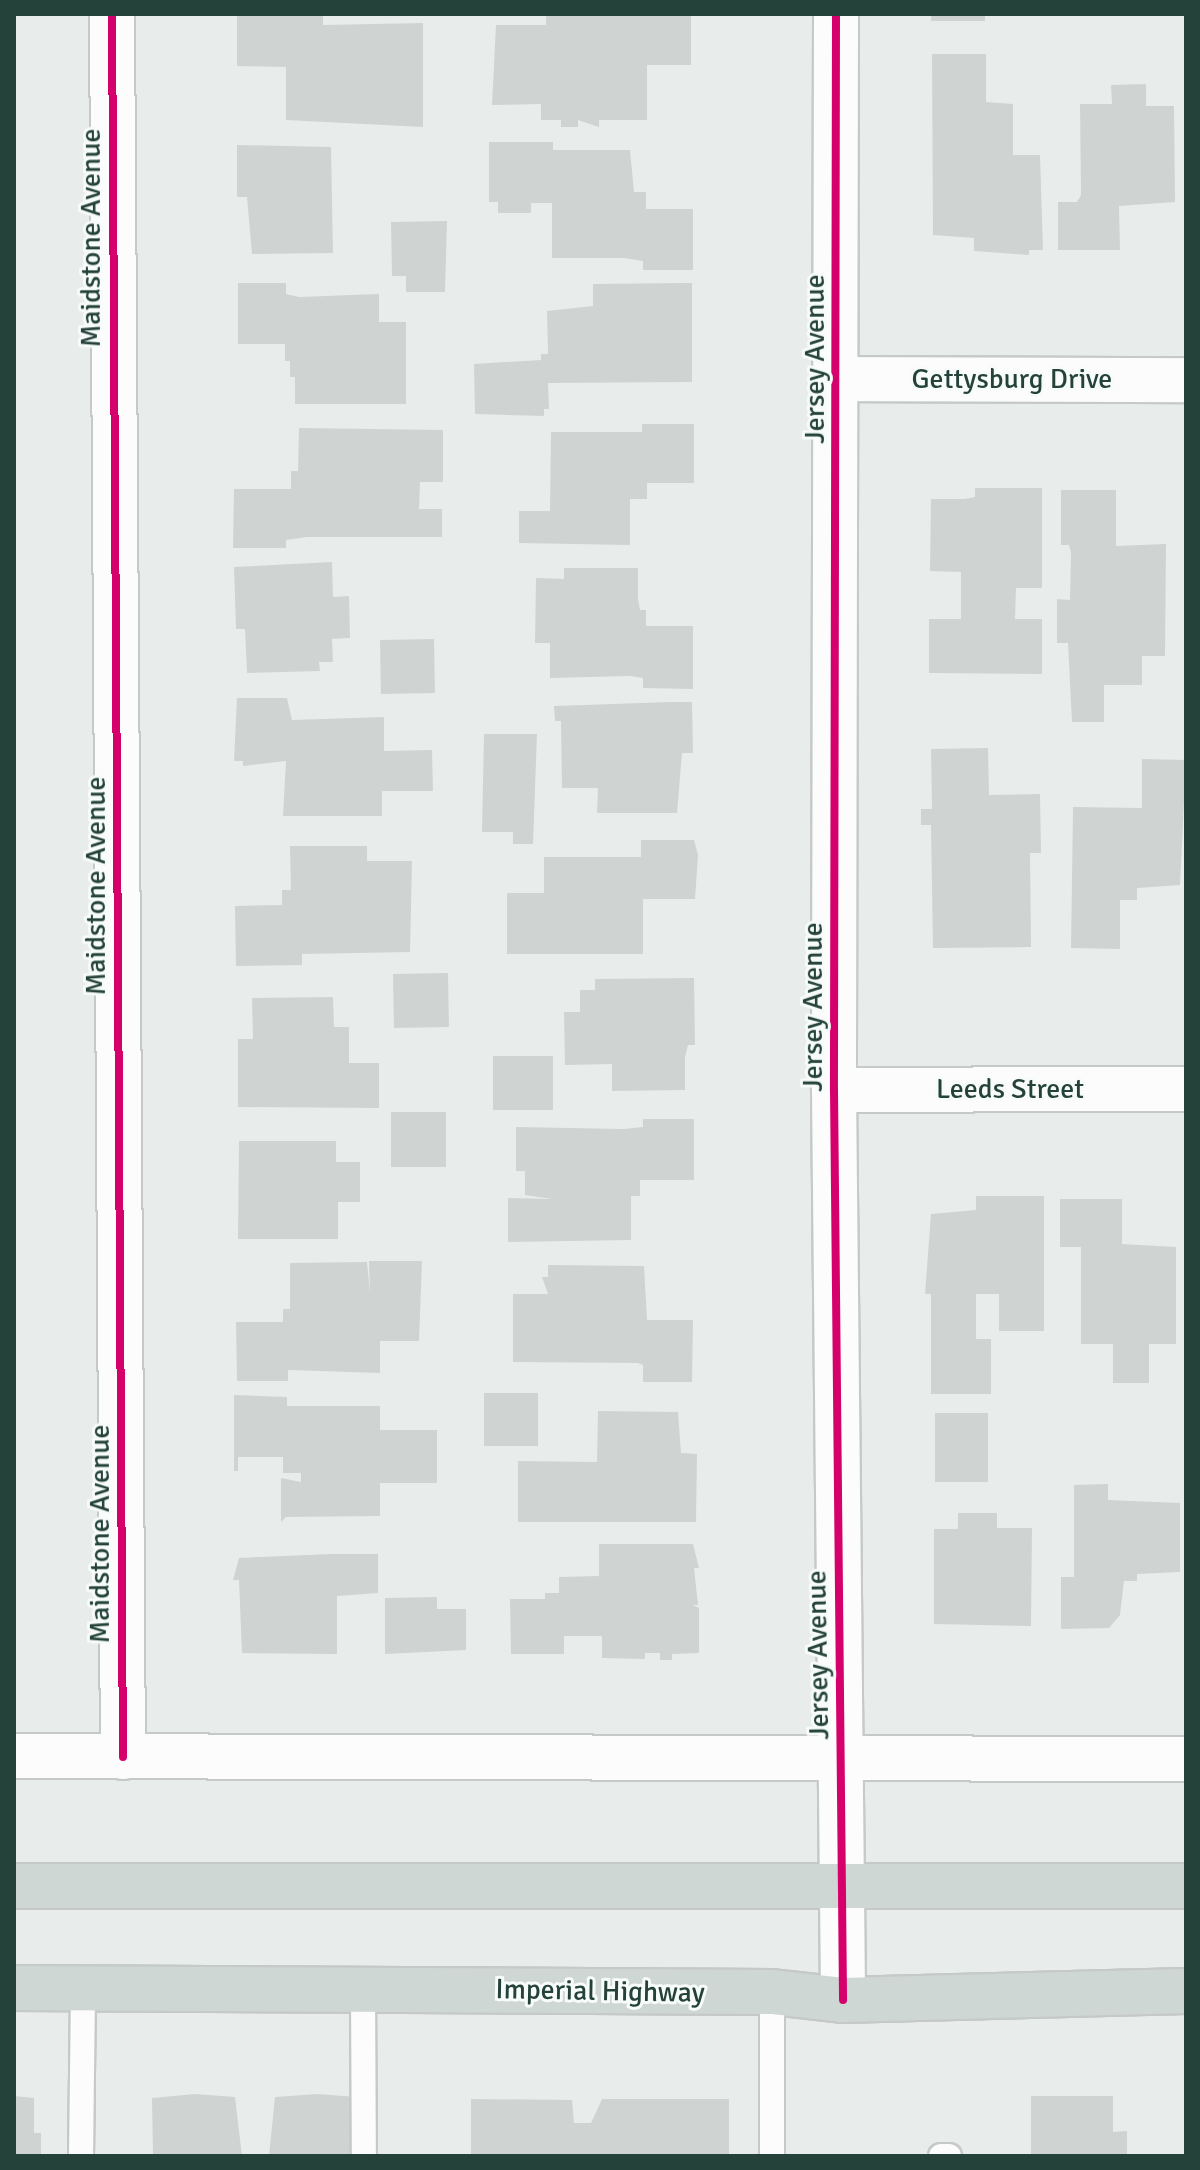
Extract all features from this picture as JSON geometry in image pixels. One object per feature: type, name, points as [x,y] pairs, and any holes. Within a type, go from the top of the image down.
[{"type":"main road","points":[[14,1886],[1186,1886]]},
{"type":"main road","name":"Imperial Highway","points":[[14,1988],[772,1992],[843,2000],[1186,1991]]},
{"type":"street","name":"Maidstone Avenue","points":[[112,14],[123,1757]]},
{"type":"street","name":"Jersey Avenue","points":[[836,14],[834,1090],[843,2000]]},
{"type":"street","name":"Gettysburg Drive","points":[[837,379],[1186,380]]},
{"type":"street","name":"Leeds Street","points":[[834,1090],[1186,1089]]},
{"type":"street","points":[[14,1756],[1186,1759]]},
{"type":"lane","points":[[81,2156],[83,1987]]},
{"type":"lane","points":[[363,1988],[364,2156]]},
{"type":"lane","points":[[772,1992],[772,2156]]},
{"type":"lane","points":[[941,2156],[949,2156]]},
{"type":"building","points":[[237,14],[323,14],[323,25],[423,23],[423,127],[286,120],[286,67],[237,66]]},
{"type":"building","points":[[546,14],[691,14],[691,65],[647,65],[647,120],[599,120],[599,127],[578,120],[578,127],[561,127],[561,120],[541,120],[541,104],[492,105],[496,25],[546,25]]},
{"type":"building","points":[[931,14],[985,14],[985,21],[931,21]]},
{"type":"building","points":[[932,54],[986,54],[986,102],[1013,104],[1013,155],[1040,155],[1043,250],[1029,250],[1029,255],[974,251],[974,238],[933,235]]},
{"type":"building","points":[[1146,84],[1146,106],[1174,106],[1175,202],[1119,206],[1120,250],[1058,250],[1058,202],[1077,202],[1081,195],[1080,104],[1112,104],[1111,85]]},
{"type":"building","points":[[489,142],[553,142],[553,150],[630,150],[634,192],[646,192],[646,209],[693,209],[693,270],[643,270],[643,261],[624,258],[552,258],[552,203],[531,203],[531,213],[498,213],[498,202],[489,202]]},
{"type":"building","points":[[237,145],[331,147],[333,253],[252,254],[247,197],[237,197]]},
{"type":"building","points":[[447,221],[445,292],[406,292],[406,276],[392,276],[391,222]]},
{"type":"building","points":[[238,283],[286,283],[286,294],[299,297],[379,294],[379,322],[406,322],[406,404],[295,404],[295,377],[290,377],[290,361],[285,361],[285,344],[238,344]]},
{"type":"building","points":[[692,283],[692,382],[548,383],[549,409],[544,409],[544,416],[475,414],[474,364],[541,360],[541,354],[548,354],[547,311],[593,306],[593,284]]},
{"type":"building","points":[[642,424],[694,424],[694,483],[647,483],[647,499],[630,499],[630,545],[519,543],[519,511],[550,511],[551,432],[642,432]]},
{"type":"building","points":[[299,428],[443,430],[443,482],[420,482],[419,509],[442,509],[442,537],[307,537],[286,540],[286,548],[233,548],[234,489],[291,489],[291,471],[298,471]]},
{"type":"building","points":[[975,488],[1042,488],[1042,588],[1016,588],[1015,619],[1042,619],[1042,674],[929,673],[929,619],[961,619],[961,572],[930,571],[931,499],[975,497]]},
{"type":"building","points":[[1061,490],[1116,490],[1116,546],[1166,544],[1165,656],[1142,656],[1142,685],[1104,685],[1104,722],[1072,722],[1068,643],[1057,643],[1057,599],[1070,600],[1071,552],[1069,545],[1061,545]]},
{"type":"building","points":[[332,562],[333,597],[349,596],[350,638],[332,639],[333,662],[319,662],[320,671],[247,673],[245,629],[236,629],[234,567]]},
{"type":"building","points":[[564,568],[638,568],[638,599],[640,610],[646,610],[646,626],[693,626],[693,689],[643,688],[643,678],[630,676],[550,678],[550,643],[535,643],[536,578],[564,579]]},
{"type":"building","points":[[434,639],[435,693],[381,694],[380,640]]},
{"type":"building","points":[[237,698],[287,698],[292,720],[384,717],[384,751],[432,750],[433,791],[382,791],[382,816],[283,816],[286,761],[243,766],[243,761],[234,761]]},
{"type":"building","points":[[692,702],[693,753],[682,753],[677,813],[597,813],[598,788],[562,788],[561,721],[555,721],[554,706]]},
{"type":"building","points":[[484,734],[537,734],[533,844],[513,844],[513,832],[482,832]]},
{"type":"building","points":[[988,748],[989,795],[1040,794],[1041,853],[1030,853],[1031,947],[933,948],[931,825],[921,825],[921,809],[932,809],[931,749]]},
{"type":"building","points":[[1142,759],[1186,760],[1180,885],[1137,888],[1137,900],[1120,900],[1120,949],[1071,948],[1073,807],[1142,808]]},
{"type":"building","points":[[641,840],[694,840],[698,855],[695,899],[643,899],[643,954],[507,954],[507,893],[544,893],[544,857],[641,857]]},
{"type":"building","points":[[290,846],[367,846],[367,861],[412,861],[410,952],[302,954],[302,965],[236,966],[235,906],[282,905],[282,890],[291,890]]},
{"type":"building","points":[[448,973],[449,1027],[394,1028],[393,974]]},
{"type":"building","points":[[694,978],[695,1045],[688,1045],[685,1057],[685,1090],[612,1091],[612,1064],[565,1065],[564,1012],[580,1012],[580,990],[595,990],[595,979]]},
{"type":"building","points":[[333,997],[334,1027],[349,1027],[349,1063],[379,1063],[379,1108],[238,1107],[238,1039],[253,1039],[252,998]]},
{"type":"building","points":[[493,1056],[553,1056],[553,1110],[493,1110]]},
{"type":"building","points":[[391,1112],[446,1112],[446,1167],[391,1167]]},
{"type":"building","points":[[643,1119],[694,1119],[694,1180],[640,1180],[640,1196],[631,1196],[631,1240],[508,1242],[508,1198],[552,1199],[525,1195],[525,1171],[516,1171],[516,1127],[623,1129],[643,1127]]},
{"type":"building","points":[[239,1141],[336,1141],[336,1162],[360,1162],[360,1202],[338,1202],[338,1239],[238,1239]]},
{"type":"building","points":[[976,1196],[1044,1196],[1044,1331],[999,1331],[999,1294],[976,1294],[976,1339],[991,1339],[991,1394],[931,1394],[931,1294],[925,1294],[931,1214],[976,1210]]},
{"type":"building","points":[[1060,1199],[1122,1199],[1122,1244],[1176,1247],[1176,1344],[1149,1344],[1149,1383],[1113,1383],[1113,1344],[1081,1344],[1081,1247],[1060,1247]]},
{"type":"building","points":[[369,1261],[422,1261],[419,1341],[380,1341],[380,1373],[288,1370],[288,1381],[237,1381],[236,1322],[283,1322],[283,1309],[290,1309],[290,1263],[367,1262],[370,1293]]},
{"type":"building","points":[[548,1265],[644,1266],[647,1320],[693,1320],[692,1382],[643,1382],[643,1365],[638,1363],[513,1362],[513,1294],[548,1294],[542,1277],[548,1277]]},
{"type":"building","points":[[484,1393],[538,1393],[538,1446],[484,1446]]},
{"type":"building","points":[[234,1395],[287,1397],[287,1406],[380,1406],[380,1430],[437,1430],[437,1483],[380,1483],[380,1516],[286,1517],[281,1522],[281,1478],[301,1482],[301,1473],[283,1473],[283,1457],[238,1457],[238,1471],[234,1471]]},
{"type":"building","points":[[598,1411],[678,1412],[681,1453],[697,1454],[696,1522],[518,1522],[518,1461],[597,1462]]},
{"type":"building","points":[[935,1413],[988,1413],[988,1482],[935,1482]]},
{"type":"building","points":[[1108,1484],[1108,1500],[1180,1503],[1180,1572],[1137,1574],[1137,1581],[1124,1581],[1120,1615],[1109,1628],[1061,1629],[1061,1577],[1074,1577],[1074,1485]]},
{"type":"building","points":[[958,1513],[997,1513],[997,1528],[1032,1528],[1031,1626],[934,1624],[934,1529],[958,1529]]},
{"type":"building","points":[[599,1544],[693,1544],[699,1568],[694,1568],[698,1605],[693,1605],[699,1608],[699,1653],[672,1654],[672,1660],[660,1660],[660,1653],[645,1653],[645,1659],[602,1658],[602,1636],[564,1636],[564,1654],[511,1654],[510,1599],[545,1599],[545,1593],[559,1593],[559,1577],[599,1576]]},
{"type":"building","points":[[378,1554],[378,1593],[337,1596],[337,1654],[242,1653],[239,1580],[233,1580],[239,1558]]},
{"type":"building","points":[[437,1597],[437,1609],[466,1609],[466,1650],[385,1654],[385,1598]]},
{"type":"building","points":[[195,2094],[235,2097],[242,2156],[153,2156],[152,2098]]},
{"type":"building","points":[[317,2094],[357,2097],[357,2156],[269,2156],[275,2097]]},
{"type":"building","points":[[14,2096],[34,2098],[34,2133],[41,2133],[41,2156],[14,2156]]},
{"type":"building","points":[[1031,2096],[1113,2096],[1113,2132],[1127,2131],[1127,2156],[1031,2155]]},
{"type":"building","points":[[471,2099],[572,2100],[574,2123],[591,2123],[602,2099],[729,2099],[729,2156],[471,2156]]},
{"type":"cycle path","points":[[112,14],[123,1757]]},
{"type":"cycle path","points":[[836,14],[834,1090],[843,2000]]}]
